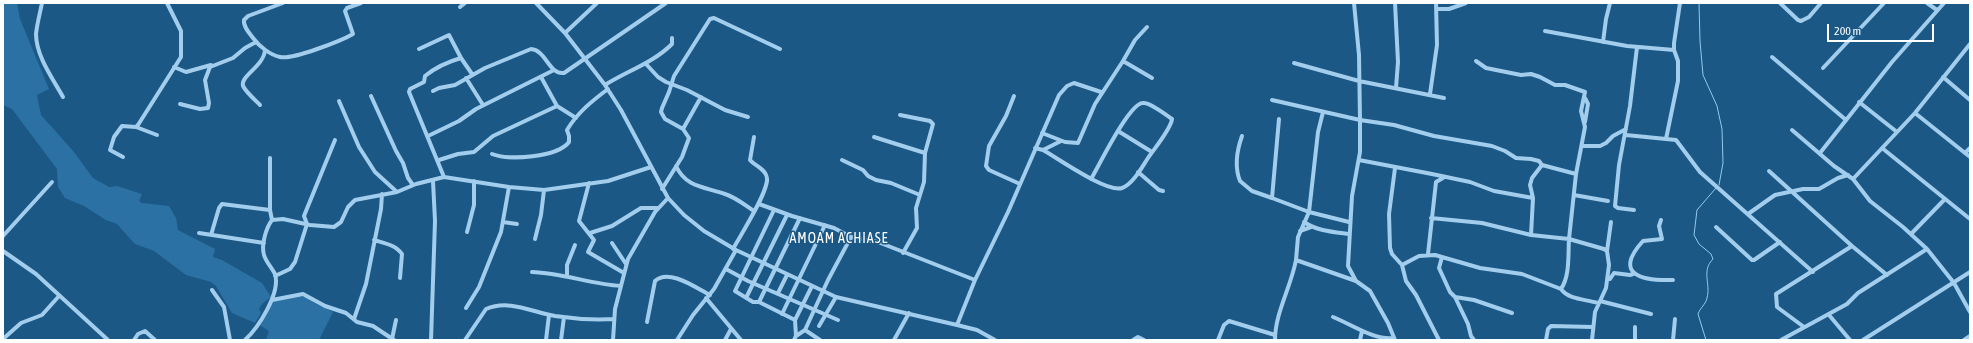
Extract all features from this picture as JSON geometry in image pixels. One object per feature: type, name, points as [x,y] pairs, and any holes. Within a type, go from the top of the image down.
[{"type":"street","points":[[42,3],[36,35],[38,46],[63,97]]},
{"type":"street","points":[[136,127],[180,57],[182,34],[167,3]]},
{"type":"street","points":[[283,3],[244,20],[244,23],[256,42],[265,50],[276,56],[288,58],[351,35],[353,32],[346,11],[347,8],[361,3]]},
{"type":"street","points":[[460,7],[465,3]]},
{"type":"street","points":[[536,3],[565,33],[608,89],[621,110],[662,189],[668,198],[694,223],[734,250],[774,270],[836,297],[957,324],[977,330],[995,340]]},
{"type":"street","points":[[565,33],[596,3]]},
{"type":"street","points":[[428,136],[459,121],[483,105],[554,70],[564,72],[666,3]]},
{"type":"street","points":[[1354,3],[1360,81],[1360,120],[1359,160],[1349,222],[1348,266],[1356,280]]},
{"type":"street","points":[[1396,3],[1398,62],[1396,88]]},
{"type":"street","points":[[1430,94],[1437,45],[1436,3]]},
{"type":"street","points":[[1436,10],[1449,9],[1466,3]]},
{"type":"street","points":[[1603,42],[1610,3]]},
{"type":"street","points":[[1666,139],[1678,81],[1678,60],[1674,50],[1680,3]]},
{"type":"street","points":[[1780,3],[1801,21],[1809,17],[1821,3]]},
{"type":"street","points":[[1823,68],[1884,3]]},
{"type":"street","points":[[1927,3],[1937,10]]},
{"type":"street","points":[[1820,153],[1860,102],[1944,3]]},
{"type":"street","points":[[662,189],[689,140],[688,134],[683,129],[662,116],[662,108],[681,63],[712,18],[780,49]]},
{"type":"street","points":[[1042,132],[1061,141],[1078,143],[1089,114],[1101,92],[1136,40],[1147,28]]},
{"type":"street","points":[[1545,31],[1603,42],[1674,50]]},
{"type":"street","points":[[419,49],[449,35],[461,58],[472,74]]},
{"type":"street","points":[[605,85],[646,64],[664,52],[672,44],[672,38]]},
{"type":"street","points":[[174,66],[186,72],[212,65],[233,58],[245,48],[256,42]]},
{"type":"street","points":[[1854,179],[1915,113],[1970,45]]},
{"type":"street","points":[[1634,210],[1616,208],[1615,206],[1619,166],[1626,136],[1637,47]]},
{"type":"street","points":[[434,91],[439,88],[455,85],[472,74],[515,54],[531,49],[538,51],[554,70]]},
{"type":"street","points":[[260,105],[243,86],[243,82],[246,76],[261,62],[264,57],[265,50]]},
{"type":"street","points":[[1772,57],[1846,120]]},
{"type":"street","points":[[444,177],[439,160],[409,92],[410,89],[424,82],[425,76],[438,66],[461,58]]},
{"type":"street","points":[[1476,60],[1486,68],[1497,71],[1531,74],[1555,85],[1565,85],[1573,89],[1584,90],[1585,98],[1581,105],[1585,122],[1576,174],[1569,239],[1567,275],[1565,283],[1561,289]]},
{"type":"street","points":[[1123,61],[1152,78]]},
{"type":"street","points":[[1294,63],[1360,81],[1444,98]]},
{"type":"street","points":[[646,64],[658,77],[671,85],[701,97],[725,110],[748,117]]},
{"type":"street","points":[[180,104],[200,109],[208,108],[205,78],[212,65]]},
{"type":"street","points":[[542,76],[557,106],[576,118]]},
{"type":"street","points":[[1943,77],[1970,100]]},
{"type":"street","points":[[466,78],[483,105]]},
{"type":"street","points":[[957,324],[975,280],[1020,184],[1059,95],[1071,84],[1076,83],[1101,92]]},
{"type":"street","points":[[492,154],[501,157],[512,157],[548,154],[558,150],[569,142],[567,130],[576,118],[585,108],[608,89]]},
{"type":"street","points":[[371,96],[413,186]]},
{"type":"street","points":[[1014,96],[1006,116],[989,146],[986,166],[989,170],[1020,184]]},
{"type":"street","points":[[683,129],[701,97]]},
{"type":"street","points":[[1272,100],[1360,120],[1394,125],[1434,136],[1492,146],[1505,151],[1516,158],[1531,159],[1542,165],[1576,174]]},
{"type":"street","points":[[339,101],[359,147],[375,172],[397,192]]},
{"type":"street","points":[[1035,148],[1043,150],[1091,179],[1110,188],[1118,189],[1128,184],[1138,172],[1172,121],[1148,104],[1143,102],[1137,105],[1118,131],[1091,179]]},
{"type":"street","points":[[1860,102],[1897,132]]},
{"type":"street","points":[[439,160],[458,154],[474,152],[493,136],[557,106]]},
{"type":"street","points":[[1218,340],[1224,325],[1229,321],[1275,338],[1277,324],[1292,280],[1300,231],[1309,212],[1318,132],[1323,112]]},
{"type":"street","points":[[1915,113],[1970,157]]},
{"type":"street","points":[[900,115],[932,123],[926,154],[924,182],[916,208],[918,228],[903,253]]},
{"type":"street","points":[[1272,198],[1279,119]]},
{"type":"street","points":[[123,157],[111,151],[114,137],[120,126],[136,127],[157,135]]},
{"type":"street","points":[[1582,146],[1600,146],[1606,144],[1613,136],[1626,129]]},
{"type":"street","points":[[1792,130],[1834,166],[1854,179],[1870,201],[1927,249],[1954,283],[1970,312]]},
{"type":"street","points":[[1118,131],[1152,152]]},
{"type":"street","points":[[1242,136],[1238,147],[1237,157],[1240,180],[1252,191],[1309,212],[1349,222]]},
{"type":"street","points":[[1626,136],[1676,140],[1700,172],[1813,272]]},
{"type":"street","points":[[677,340],[726,269],[734,250],[759,204],[767,178],[763,171],[750,160],[754,137]]},
{"type":"street","points":[[874,137],[926,154]]},
{"type":"street","points":[[275,276],[290,269],[295,262],[307,224],[304,216],[335,140]]},
{"type":"street","points":[[1043,150],[1061,141]]},
{"type":"street","points":[[1882,148],[1970,219]]},
{"type":"street","points":[[1965,153],[1970,148]]},
{"type":"street","points":[[270,158],[270,210],[272,220]]},
{"type":"street","points":[[842,160],[863,170],[868,176],[876,180],[891,183],[920,195]]},
{"type":"street","points":[[1359,160],[1432,174],[1443,178],[1470,182],[1494,191],[1533,198]]},
{"type":"street","points":[[1531,235],[1533,198],[1530,185],[1532,178],[1542,165]]},
{"type":"street","points":[[676,166],[681,174],[699,188],[726,194],[754,211]]},
{"type":"street","points":[[245,340],[272,300],[275,276],[264,255],[264,243],[268,225],[272,220],[283,219],[307,224],[334,227],[341,222],[351,202],[382,194],[397,192],[444,177],[509,188],[544,190],[608,181],[651,167]]},
{"type":"street","points":[[1395,168],[1389,214],[1389,240],[1392,254],[1402,264],[1406,281],[1416,295],[1439,340]]},
{"type":"street","points":[[1769,171],[1852,246],[1887,275]]},
{"type":"street","points":[[1138,172],[1159,190],[1163,191]]},
{"type":"street","points":[[1428,254],[1436,182],[1432,174]]},
{"type":"street","points":[[1748,214],[1771,197],[1803,189],[1819,189],[1838,178],[1848,175]]},
{"type":"street","points":[[1436,182],[1443,178]]},
{"type":"street","points":[[431,340],[435,221],[433,181]]},
{"type":"street","points":[[467,232],[474,205],[474,181]]},
{"type":"street","points":[[3,236],[52,182]]},
{"type":"street","points":[[589,183],[579,221],[590,233],[594,241],[588,252],[624,273]]},
{"type":"street","points":[[466,308],[482,280],[503,222],[504,209],[509,188]]},
{"type":"street","points":[[535,239],[542,215],[544,190]]},
{"type":"street","points":[[354,319],[366,284],[374,240],[380,218],[382,194]]},
{"type":"street","points":[[1574,195],[1608,201]]},
{"type":"street","points":[[613,340],[614,319],[626,264],[632,249],[658,208],[668,198]]},
{"type":"street","points":[[1911,234],[1945,199]]},
{"type":"street","points":[[211,235],[219,208],[222,204],[270,210]]},
{"type":"street","points":[[759,204],[825,225],[852,237],[878,242],[975,280]]},
{"type":"street","points":[[590,233],[612,226],[641,208],[658,208]]},
{"type":"street","points":[[774,210],[735,291],[753,302],[759,302],[794,320]]},
{"type":"street","points":[[746,298],[787,214]]},
{"type":"street","points":[[759,302],[800,218]]},
{"type":"street","points":[[1431,218],[1482,223],[1531,235],[1569,239],[1607,251]]},
{"type":"street","points":[[1633,274],[1630,265],[1631,255],[1643,241],[1662,239],[1658,226],[1661,220]]},
{"type":"street","points":[[503,222],[517,224]]},
{"type":"street","points":[[1304,222],[1311,227],[1349,234]]},
{"type":"street","points":[[1592,340],[1599,302],[1607,280],[1609,262],[1607,251],[1611,222]]},
{"type":"street","points":[[782,314],[825,225]]},
{"type":"street","points":[[1300,231],[1311,227]]},
{"type":"street","points":[[1716,227],[1752,260],[1780,242]]},
{"type":"street","points":[[199,233],[264,243]]},
{"type":"street","points":[[795,338],[804,330],[822,291],[852,237]]},
{"type":"street","points":[[374,240],[395,246],[401,251],[400,278]]},
{"type":"street","points":[[612,243],[626,264]]},
{"type":"street","points":[[566,276],[567,265],[576,245]]},
{"type":"street","points":[[1804,327],[1777,307],[1775,297],[1776,294],[1852,246]]},
{"type":"street","points":[[1781,340],[1847,304],[1858,293],[1927,249]]},
{"type":"street","points":[[3,250],[36,274],[108,340]]},
{"type":"street","points":[[1402,264],[1419,256],[1428,254],[1480,268],[1522,274],[1561,289],[1571,297],[1651,314]]},
{"type":"street","points":[[1442,257],[1439,268],[1448,288],[1455,297],[1474,340]]},
{"type":"street","points":[[1296,260],[1356,280],[1370,291],[1388,323],[1394,339],[1362,331],[1350,324],[1333,318]]},
{"type":"street","points":[[726,269],[742,278],[838,320]]},
{"type":"street","points":[[532,272],[566,276],[602,284],[621,286]]},
{"type":"street","points":[[1863,340],[1970,272]]},
{"type":"street","points":[[1607,280],[1610,279],[1614,273],[1633,274],[1660,280],[1674,280]]},
{"type":"street","points":[[778,293],[787,275]]},
{"type":"street","points":[[647,322],[655,281],[658,278],[674,277],[708,297],[731,329],[741,340]]},
{"type":"street","points":[[795,338],[794,320],[812,286]]},
{"type":"street","points":[[212,290],[224,307],[230,340]]},
{"type":"street","points":[[272,300],[303,294],[325,306],[346,313],[363,324],[373,326],[393,340],[396,320]]},
{"type":"street","points":[[3,339],[21,323],[42,315],[59,296]]},
{"type":"street","points":[[819,326],[836,297]]},
{"type":"street","points":[[1455,297],[1474,300],[1512,313]]},
{"type":"street","points":[[465,340],[483,313],[491,307],[516,306],[549,315],[564,317],[594,320],[614,319]]},
{"type":"street","points":[[894,340],[909,313]]},
{"type":"street","points":[[546,340],[549,315]]},
{"type":"street","points":[[1829,315],[1850,340]]},
{"type":"street","points":[[561,340],[564,317]]},
{"type":"street","points":[[1673,340],[1675,319]]},
{"type":"street","points":[[1546,340],[1548,329],[1551,326],[1593,328]]},
{"type":"street","points":[[1635,327],[1635,340]]},
{"type":"street","points":[[725,340],[731,329]]},
{"type":"street","points":[[804,330],[820,340]]},
{"type":"street","points":[[134,340],[138,334],[145,331],[155,340]]},
{"type":"street","points":[[1360,340],[1362,331]]},
{"type":"street","points":[[1964,340],[1970,336]]},
{"type":"street","points":[[1133,340],[1138,337],[1144,340]]},
{"type":"shaded area","points":[[3,3],[17,3],[20,19],[49,89],[37,95],[41,115],[74,152],[93,178],[109,187],[117,186],[142,194],[139,201],[142,203],[169,206],[176,218],[178,230],[215,249],[213,257],[222,260],[262,283],[271,297],[262,304],[259,309],[261,313],[255,323],[232,313],[216,286],[211,282],[186,275],[154,251],[135,244],[117,224],[106,220],[84,206],[65,198],[58,187],[57,169],[12,109],[3,105]]},
{"type":"shaded area","points":[[294,296],[307,297],[316,304],[333,312],[319,340],[266,340],[269,331],[258,324],[275,299]]},
{"type":"waterway","points":[[1699,3],[1703,75],[1717,106],[1722,129],[1723,163],[1719,185]]},
{"type":"waterway","points":[[1706,340],[1698,314],[1707,298],[1707,273],[1709,264],[1713,259],[1711,254],[1699,244],[1694,235],[1697,210],[1716,188]]},
{"type":"district","name":"AMOAM ACHIASE","points":[[839,239]]}]
